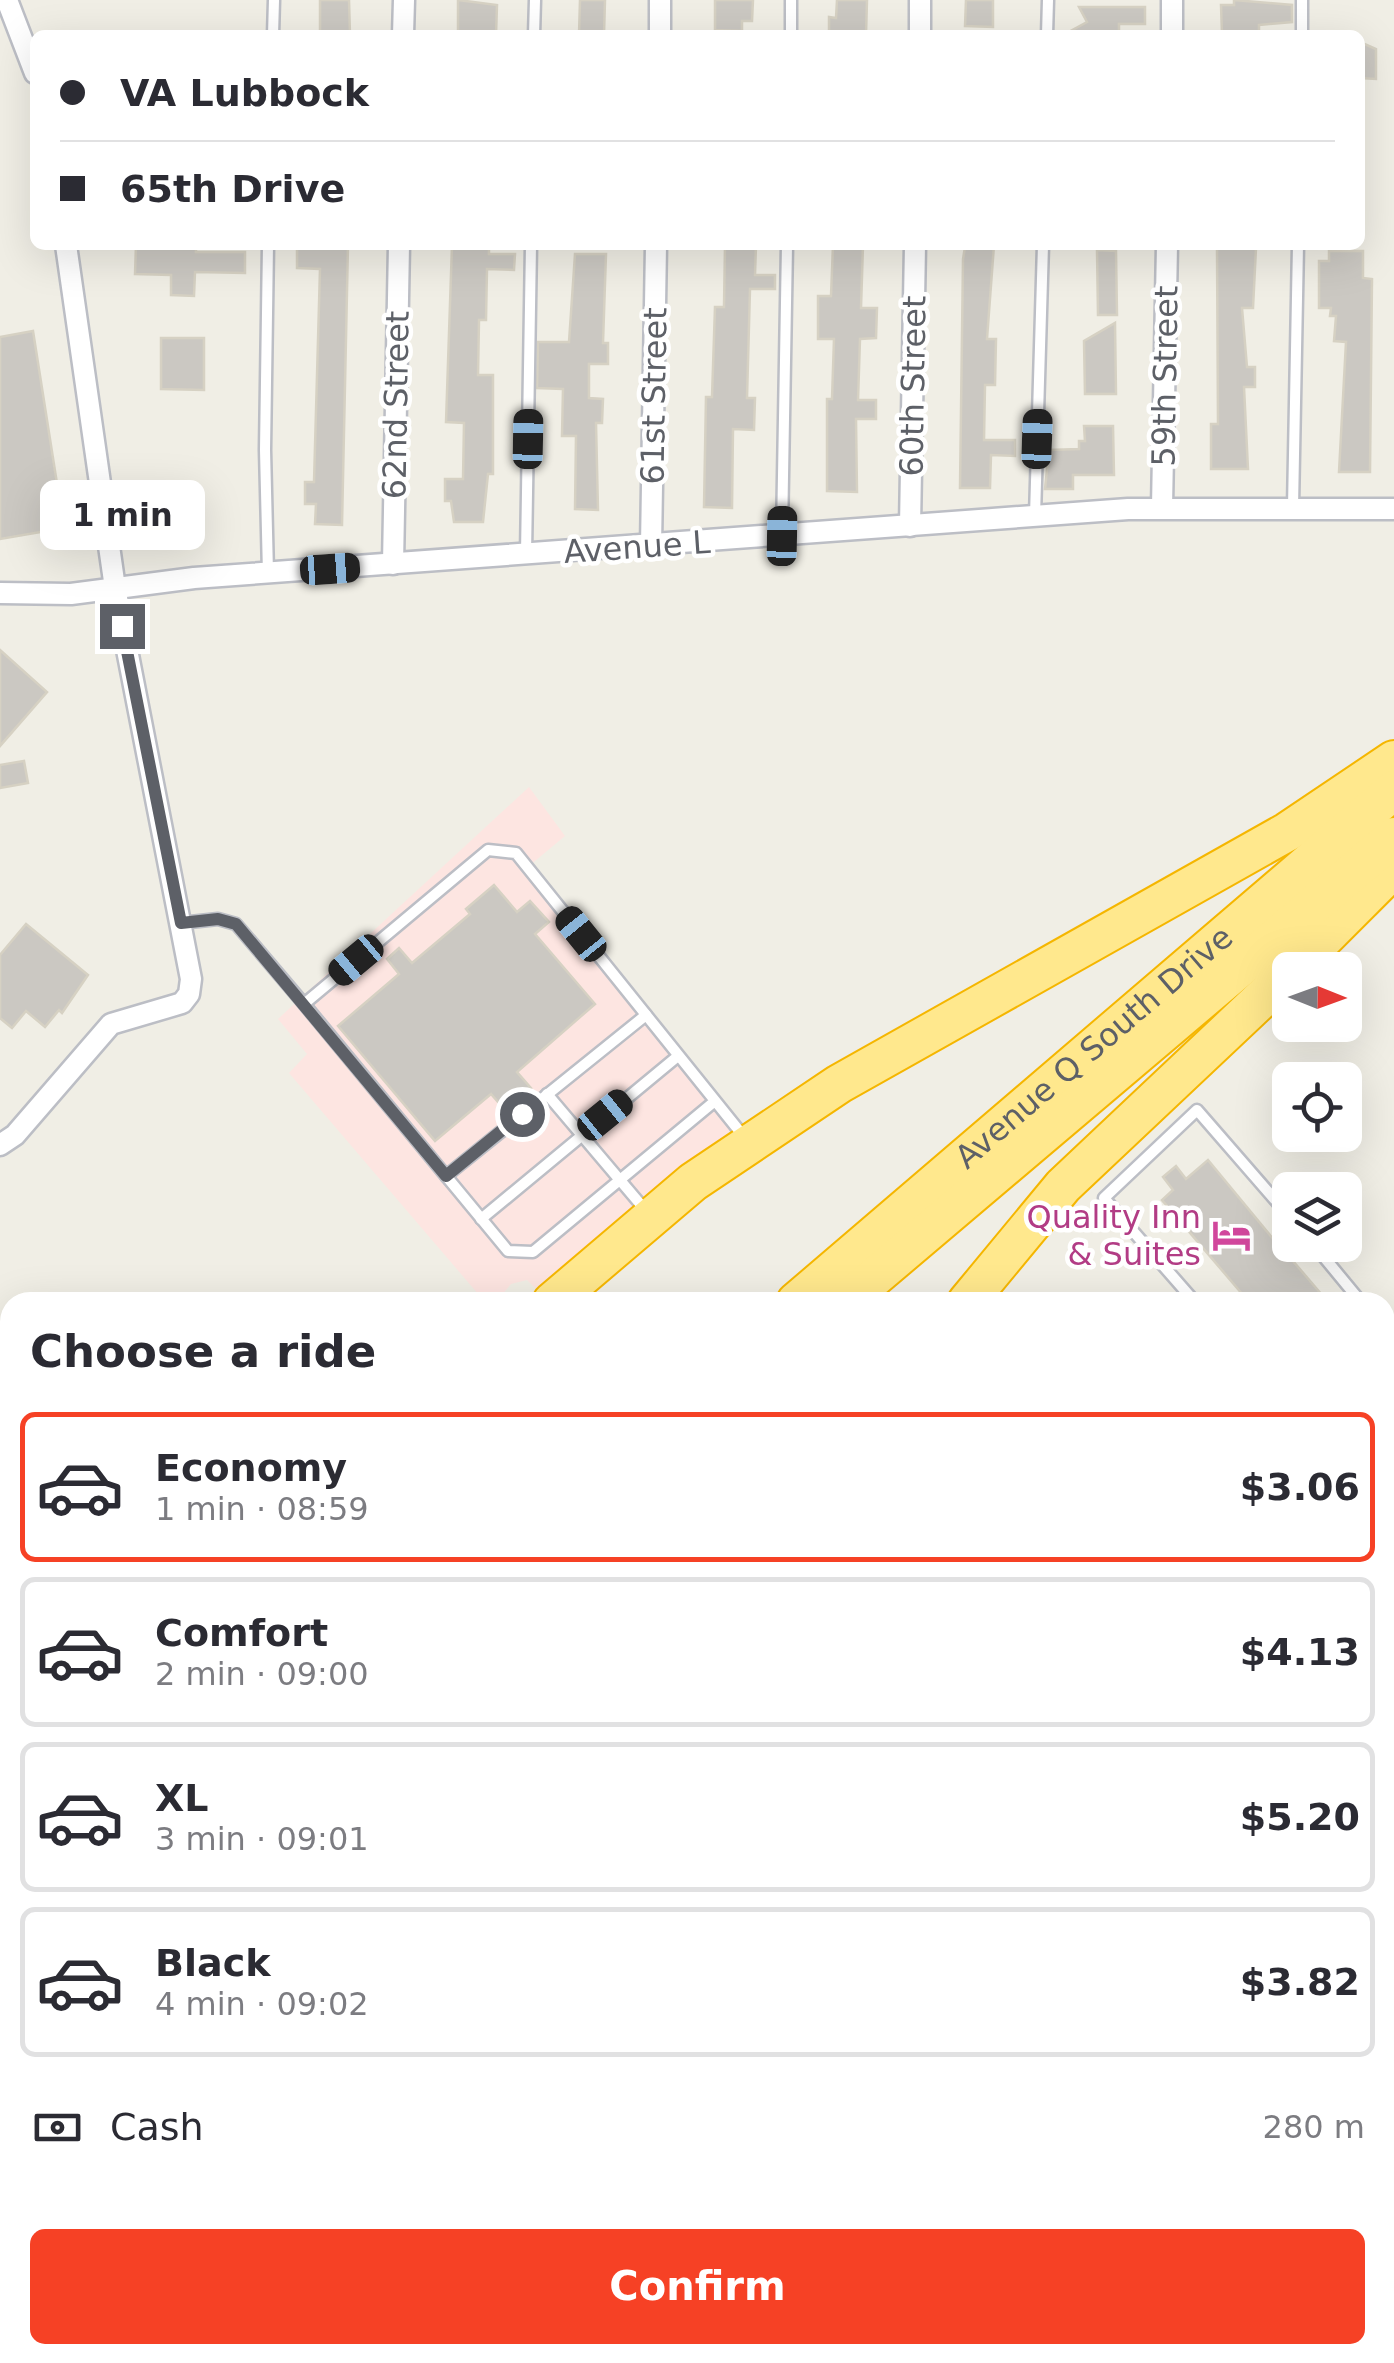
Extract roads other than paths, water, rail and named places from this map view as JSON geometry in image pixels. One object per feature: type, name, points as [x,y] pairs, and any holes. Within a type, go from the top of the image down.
[{"type":"highway","points":[[563,1292],[650,1216],[748,1142],[839,1084],[1273,840],[1394,760]]},
{"type":"highway","name":"Avenue Q South Drive","points":[[808,1292],[1394,790]]},
{"type":"highway","name":"Avenue Q South Drive","points":[[857,1292],[1394,837]]},
{"type":"highway","points":[[1310,952],[1394,868]]},
{"type":"highway","points":[[975,1292],[1024,1228],[1075,1175],[1272,989]]},
{"type":"street","points":[[7,0],[30,60]]},
{"type":"street","points":[[403,30],[404,0]]},
{"type":"street","points":[[660,0],[660,30]]},
{"type":"street","points":[[920,0],[920,30]]},
{"type":"street","points":[[1172,0],[1172,30]]},
{"type":"street","points":[[0,1145],[15,1135],[111,1024],[182,1003],[189,994],[191,979],[114,588],[67,250]]},
{"type":"street","name":"62nd Street","points":[[393,564],[399,250]]},
{"type":"street","name":"61st Street","points":[[651,546],[656,250]]},
{"type":"street","name":"60th Street","points":[[910,526],[916,250]]},
{"type":"street","name":"59th Street","points":[[1162,507],[1168,250]]},
{"type":"street","name":"Avenue L","points":[[0,592],[71,594],[268,573],[1162,507],[1394,509]]},
{"type":"lane","points":[[272,30],[274,0]]},
{"type":"lane","points":[[534,30],[535,0]]},
{"type":"lane","points":[[791,30],[792,0]]},
{"type":"lane","points":[[1047,30],[1048,0]]},
{"type":"lane","points":[[1302,0],[1302,30]]},
{"type":"lane","points":[[268,250],[264,450],[268,573]]},
{"type":"lane","points":[[526,555],[531,250]]},
{"type":"lane","points":[[782,536],[787,250]]},
{"type":"lane","points":[[1035,516],[1043,250]]},
{"type":"lane","points":[[1293,507],[1298,250]]},
{"type":"lane","points":[[304,1004],[488,850],[498,848],[516,854],[748,1142]]},
{"type":"lane","points":[[181,923],[218,919],[236,924],[508,1251],[533,1252],[715,1101]]},
{"type":"lane","points":[[446,1176],[646,1016]]},
{"type":"lane","points":[[481,1219],[678,1056]]},
{"type":"lane","points":[[1179,1076],[1198,1110],[1272,1196]]},
{"type":"lane","points":[[547,1094],[650,1216]]},
{"type":"lane","points":[[1104,1198],[1198,1110]]},
{"type":"lane","points":[[1075,1175],[1104,1198],[1185,1292]]},
{"type":"lane","points":[[1328,1262],[1353,1292]]},
{"type":"place","name":"Quality Inn & Suites","points":[[1231,1235]]}]
